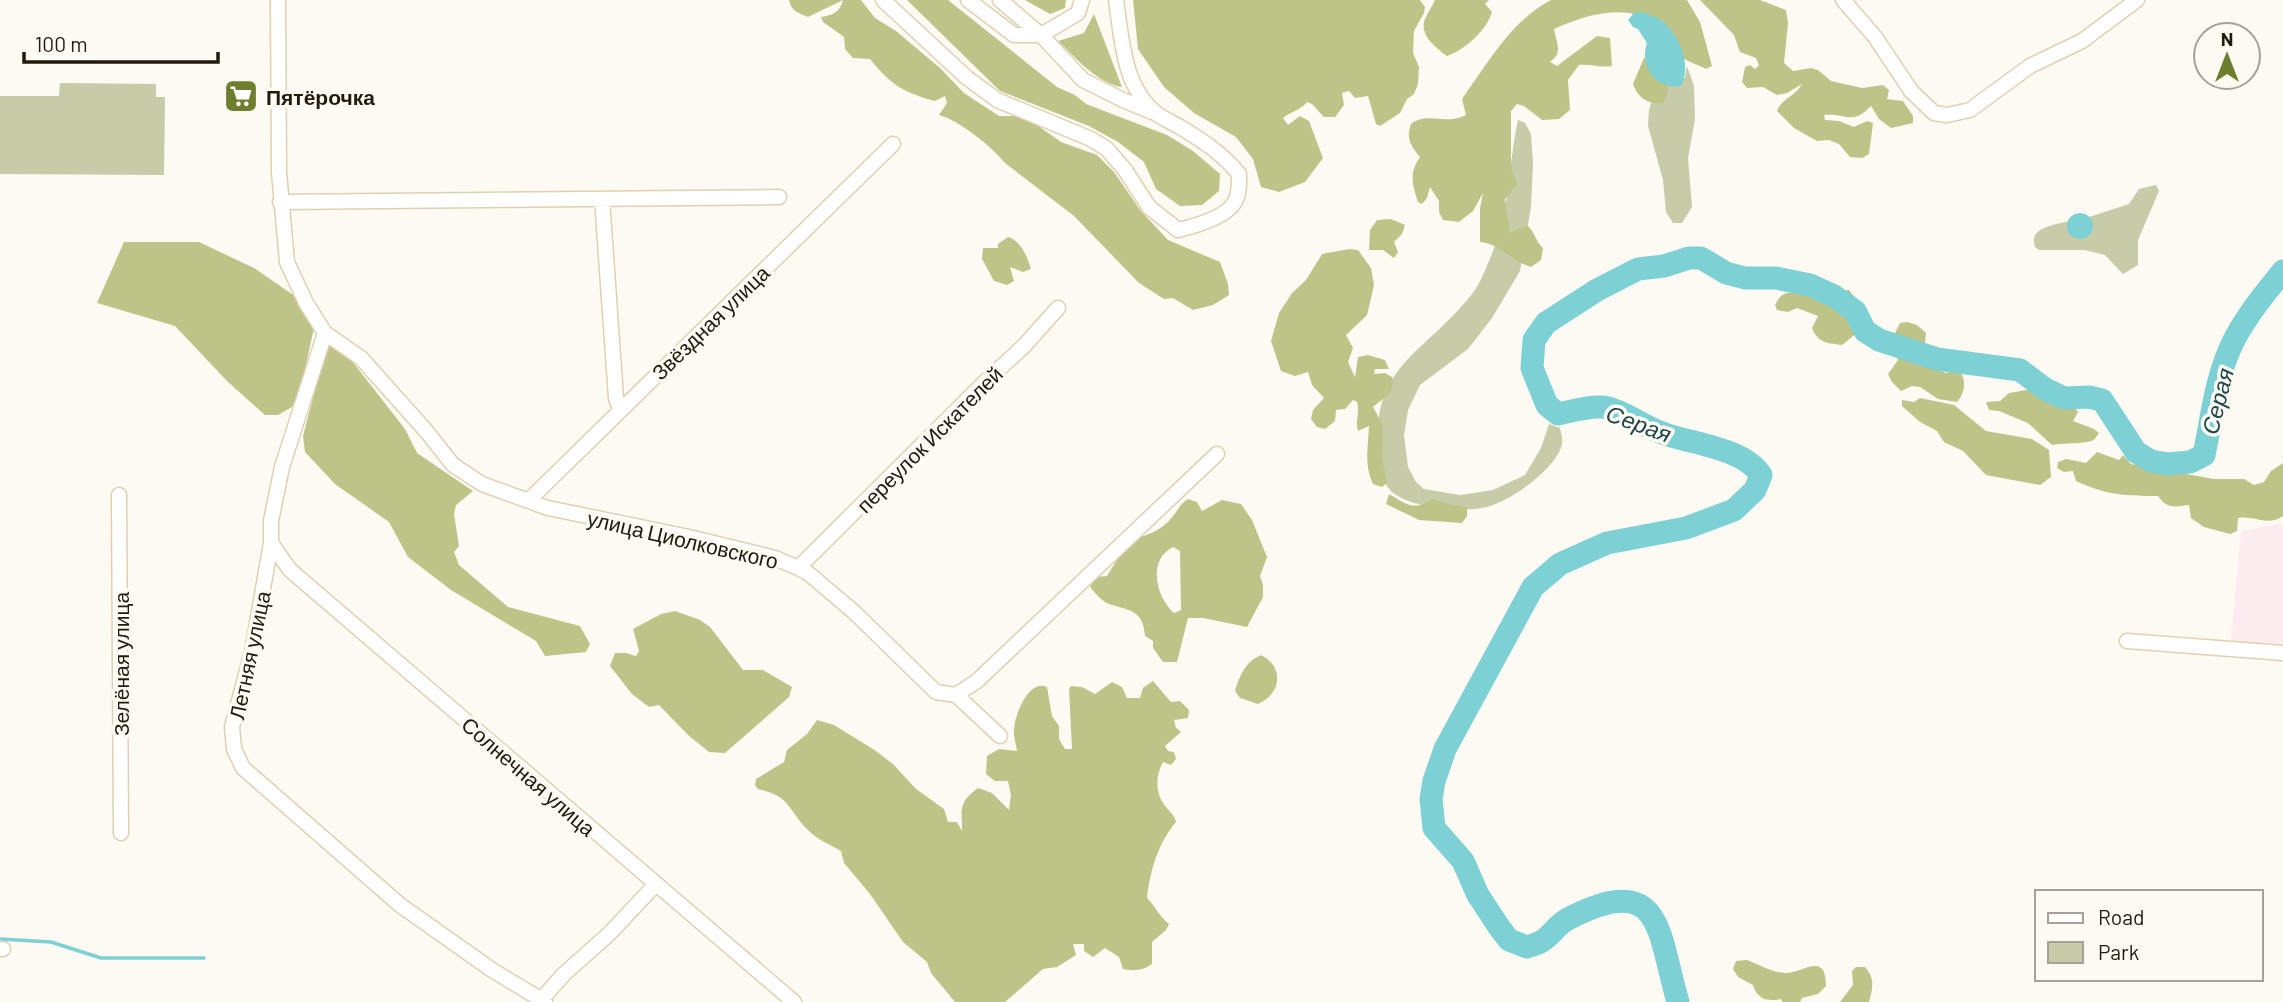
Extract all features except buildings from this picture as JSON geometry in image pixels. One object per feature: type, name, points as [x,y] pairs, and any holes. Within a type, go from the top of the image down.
[{"type":"street","points":[[278,0],[280,202],[286,262],[306,303],[325,333]]},
{"type":"street","points":[[883,0],[966,77],[997,100],[1091,139],[1107,149],[1125,170],[1149,207],[1178,230],[1214,218],[1234,204],[1239,191],[1239,174],[1227,159],[1157,114],[1083,80],[1041,35],[1000,0]]},
{"type":"street","points":[[968,0],[1014,35],[1041,35],[1078,13],[1082,0]]},
{"type":"street","points":[[1116,0],[1126,64],[1137,92],[1157,114]]},
{"type":"street","points":[[1843,0],[1875,37],[1911,91],[1934,113],[1947,115],[1970,110],[2030,66],[2082,41],[2137,0]]},
{"type":"street","name":"Звёздная улица","points":[[528,501],[893,144]]},
{"type":"street","points":[[280,202],[779,197]]},
{"type":"street","points":[[602,200],[616,398],[620,409]]},
{"type":"street","name":"переулок Искателей","points":[[798,568],[1024,346],[1058,308]]},
{"type":"street","name":"улица Циолковского","points":[[325,333],[361,358],[427,432],[453,466],[482,484],[548,508],[701,540],[775,558],[798,568],[808,573],[854,612],[936,692],[956,695],[1000,736]]},
{"type":"street","name":"Летняя улица","points":[[325,333],[282,467],[271,521],[271,544],[252,652],[232,727],[234,749],[243,768],[400,905],[492,971],[543,1001]]},
{"type":"street","points":[[956,695],[976,681],[1217,454]]},
{"type":"street","name":"Зелёная улица","points":[[120,495],[121,833]]},
{"type":"street","name":"Солнечная улица","points":[[271,544],[289,569],[794,1002]]},
{"type":"street","points":[[2127,641],[2283,653]]},
{"type":"street","points":[[543,1001],[564,974],[610,933],[655,885]]},
{"type":"shaded area","points":[[2283,523],[2283,644],[2231,642],[2241,531]]},
{"type":"green space","points":[[789,0],[843,0],[808,17],[793,9]]},
{"type":"green space","points":[[843,0],[861,0],[875,18],[896,31],[940,68],[964,93],[999,116],[1024,116],[1061,142],[1097,155],[1114,172],[1140,210],[1168,240],[1220,262],[1229,295],[1213,305],[1193,310],[1173,298],[1164,299],[1139,283],[1074,216],[1005,163],[975,135],[956,122],[939,115],[947,103],[945,96],[935,101],[915,95],[891,81],[870,59],[853,58],[845,49],[844,37],[823,22],[821,17],[835,12]]},
{"type":"green space","points":[[907,0],[948,0],[1057,87],[1075,95],[1086,104],[1167,135],[1193,151],[1220,174],[1219,191],[1202,205],[1180,206],[1156,189],[1144,162],[1118,142],[1089,126],[1000,91]]},
{"type":"green space","points":[[1025,0],[1066,0],[1065,8],[1050,14]]},
{"type":"green space","points":[[1133,0],[1420,0],[1425,7],[1414,31],[1413,53],[1419,67],[1418,84],[1400,113],[1380,126],[1376,124],[1368,96],[1355,98],[1349,91],[1342,93],[1344,105],[1335,117],[1324,117],[1307,102],[1283,118],[1288,125],[1300,116],[1309,121],[1323,158],[1305,182],[1279,192],[1261,187],[1253,159],[1236,137],[1194,113],[1164,87],[1138,49]]},
{"type":"green space","points":[[1435,0],[1489,0],[1485,4],[1492,12],[1485,26],[1474,38],[1447,56],[1425,33],[1425,19]]},
{"type":"green space","points":[[1551,0],[1687,0],[1700,22],[1712,66],[1706,69],[1684,59],[1658,25],[1630,13],[1604,13],[1578,19],[1554,29],[1558,51],[1550,62],[1557,66],[1597,36],[1610,38],[1612,66],[1579,65],[1568,80],[1570,110],[1559,119],[1542,120],[1517,104],[1511,111],[1511,168],[1517,184],[1505,199],[1510,233],[1527,225],[1543,248],[1541,260],[1531,267],[1495,246],[1480,242],[1483,193],[1473,211],[1459,222],[1443,220],[1439,212],[1439,201],[1430,187],[1427,198],[1422,204],[1418,202],[1413,179],[1414,168],[1420,157],[1411,145],[1409,133],[1411,124],[1418,120],[1450,119],[1466,115],[1462,99],[1491,57],[1524,19]]},
{"type":"green space","points":[[1700,0],[1760,0],[1786,10],[1788,23],[1784,63],[1793,71],[1811,68],[1818,70],[1831,81],[1862,88],[1883,85],[1889,90],[1887,99],[1903,101],[1913,116],[1913,123],[1891,128],[1879,119],[1871,106],[1854,117],[1824,115],[1825,120],[1839,121],[1854,127],[1867,121],[1873,123],[1869,154],[1862,158],[1850,157],[1839,144],[1829,140],[1817,141],[1794,128],[1777,111],[1802,84],[1787,93],[1777,95],[1763,87],[1747,88],[1742,82],[1745,67],[1750,65],[1755,69],[1759,65],[1756,58],[1740,52],[1734,35]]},
{"type":"green space","points":[[1094,14],[1122,87],[1104,81],[1058,41],[1084,33]]},
{"type":"green space","points":[[1644,58],[1649,58],[1665,79],[1668,89],[1663,103],[1644,100],[1633,84]]},
{"type":"green space","points":[[1687,66],[1694,86],[1695,119],[1688,158],[1692,207],[1682,223],[1673,223],[1666,212],[1663,180],[1648,126],[1649,110],[1658,81],[1685,78]]},
{"type":"green space","points":[[60,83],[156,84],[156,97],[165,97],[164,175],[0,174],[0,96],[59,96]]},
{"type":"green space","points":[[1518,120],[1525,123],[1531,134],[1533,163],[1531,207],[1520,271],[1492,318],[1468,349],[1420,385],[1408,410],[1404,435],[1408,467],[1416,482],[1424,489],[1460,495],[1493,490],[1525,475],[1541,448],[1549,424],[1560,428],[1562,444],[1552,463],[1542,473],[1520,491],[1497,504],[1470,509],[1425,506],[1395,494],[1384,481],[1378,429],[1382,404],[1390,383],[1402,366],[1472,294],[1483,276],[1502,223]]},
{"type":"green space","points":[[2156,185],[2159,191],[2138,240],[2138,265],[2123,274],[2105,255],[2084,250],[2039,250],[2035,247],[2035,235],[2044,228],[2069,221],[2068,223],[2092,226],[2089,217],[2129,204],[2139,189]]},
{"type":"green space","points":[[1391,219],[1405,225],[1402,234],[1394,242],[1398,252],[1394,258],[1383,250],[1369,250],[1370,230],[1377,220]]},
{"type":"green space","points":[[1008,237],[1020,245],[1031,269],[1023,272],[1010,267],[1014,281],[1007,285],[994,281],[982,259],[983,248],[998,248],[998,244]]},
{"type":"green space","points":[[124,242],[199,242],[254,268],[302,301],[314,328],[300,392],[292,407],[278,415],[265,415],[228,382],[175,326],[97,303]]},
{"type":"green space","points":[[1358,250],[1371,268],[1374,285],[1367,315],[1346,335],[1353,348],[1348,362],[1355,377],[1358,357],[1368,355],[1385,360],[1389,369],[1375,369],[1374,374],[1385,373],[1392,377],[1393,383],[1385,398],[1373,407],[1383,425],[1382,458],[1387,483],[1382,487],[1373,484],[1370,477],[1367,455],[1369,426],[1358,431],[1357,402],[1353,400],[1345,409],[1336,410],[1335,421],[1325,429],[1317,427],[1311,419],[1313,410],[1324,398],[1312,385],[1308,372],[1295,376],[1281,371],[1271,341],[1279,313],[1292,293],[1306,280],[1322,254]]},
{"type":"green space","points":[[1820,286],[1834,291],[1849,290],[1859,303],[1857,310],[1861,318],[1858,332],[1842,345],[1827,343],[1817,337],[1812,328],[1818,316],[1797,308],[1788,312],[1777,310],[1775,305],[1783,295]]},
{"type":"green space","points":[[1900,323],[1917,325],[1926,333],[1925,342],[1932,359],[1943,364],[1941,371],[1946,373],[1959,370],[1962,374],[1964,386],[1957,402],[1938,399],[1920,387],[1912,386],[1901,391],[1892,382],[1888,374],[1898,360],[1894,349],[1902,344],[1895,338],[1895,333]]},
{"type":"green space","points":[[327,344],[348,356],[405,429],[417,453],[473,491],[456,505],[454,514],[459,546],[454,552],[459,565],[508,607],[580,626],[590,644],[586,652],[545,656],[536,641],[451,590],[408,557],[389,522],[335,484],[305,452],[303,436]]},
{"type":"green space","points":[[2038,388],[2049,394],[2054,403],[2071,402],[2078,412],[2073,421],[2099,433],[2094,440],[2052,445],[2028,423],[1999,411],[1989,410],[1986,402],[2000,401],[2009,393]]},
{"type":"green space","points":[[1920,398],[1954,405],[1986,431],[2032,439],[2049,450],[2051,477],[2040,485],[1986,475],[1963,451],[1944,442],[1937,431],[1920,422],[1902,406],[1902,400],[1914,402]]},
{"type":"green space","points":[[2097,452],[2119,460],[2123,455],[2131,464],[2214,479],[2244,479],[2254,485],[2264,482],[2271,471],[2283,463],[2283,516],[2272,521],[2238,518],[2237,531],[2230,534],[2204,527],[2191,518],[2189,505],[2171,506],[2158,496],[2107,492],[2076,481],[2073,471],[2064,472],[2057,468],[2058,462],[2066,459],[2086,463]]},
{"type":"green space","points":[[1389,494],[1415,506],[1433,499],[1467,508],[1467,516],[1462,523],[1419,520],[1386,504]]},
{"type":"green space","points":[[1188,499],[1197,502],[1202,511],[1222,500],[1241,504],[1252,520],[1267,557],[1260,576],[1263,597],[1247,627],[1203,618],[1188,618],[1177,662],[1163,662],[1153,648],[1153,641],[1145,636],[1139,617],[1131,611],[1109,604],[1090,587],[1096,577],[1107,576],[1129,540],[1159,529]],"holes":[[[1173,547],[1180,551],[1181,610],[1174,613],[1159,589],[1157,569],[1165,553]]]},
{"type":"green space","points":[[675,611],[700,620],[710,627],[743,670],[763,670],[792,687],[789,697],[725,753],[709,752],[659,705],[649,707],[632,694],[610,666],[615,653],[636,656],[639,651],[633,629],[661,614]]},
{"type":"green space","points":[[1261,655],[1274,666],[1277,680],[1272,694],[1258,704],[1240,698],[1235,691],[1244,670],[1251,661]]},
{"type":"green space","points":[[1153,681],[1171,702],[1180,701],[1189,710],[1188,718],[1174,720],[1176,728],[1181,732],[1165,746],[1168,751],[1174,752],[1176,759],[1171,765],[1163,762],[1158,777],[1160,798],[1176,822],[1164,839],[1156,858],[1147,898],[1169,924],[1152,942],[1152,964],[1141,969],[1123,969],[1119,957],[1105,948],[1093,957],[1084,951],[1084,944],[1073,944],[1076,955],[1057,967],[1043,969],[1005,1002],[955,1002],[931,973],[927,962],[903,942],[870,894],[844,863],[841,851],[811,833],[788,804],[777,795],[758,789],[755,785],[756,779],[784,762],[787,750],[807,734],[817,720],[834,725],[893,764],[916,789],[944,809],[948,822],[957,822],[962,831],[962,806],[978,788],[992,793],[1009,810],[1011,795],[1008,781],[995,781],[986,774],[987,756],[999,749],[1017,751],[1014,731],[1017,715],[1024,699],[1034,688],[1047,687],[1052,716],[1059,726],[1059,739],[1065,749],[1072,749],[1071,686],[1082,687],[1095,694],[1112,682],[1122,687],[1127,698],[1140,698],[1143,688]]},
{"type":"green space","points":[[1747,960],[1785,973],[1818,966],[1825,975],[1826,986],[1818,994],[1802,998],[1800,1002],[1763,998],[1757,994],[1753,985],[1738,977],[1733,969],[1736,961]]},
{"type":"green space","points":[[1856,967],[1865,967],[1872,979],[1869,1002],[1840,1002],[1853,985],[1852,971]]},
{"type":"water","points":[[1642,12],[1658,18],[1677,39],[1685,68],[1681,86],[1664,84],[1652,75],[1648,68],[1645,60],[1647,43],[1628,20],[1634,13]]},
{"type":"water","points":[[2080,213],[2089,217],[2093,226],[2089,235],[2080,239],[2071,235],[2067,226],[2071,217]]},
{"type":"waterway","name":"Серая","points":[[1678,1002],[1659,931],[1651,915],[1639,905],[1621,901],[1598,906],[1566,920],[1545,939],[1527,947],[1509,940],[1478,895],[1463,861],[1434,828],[1431,799],[1445,749],[1533,587],[1560,564],[1607,543],[1686,528],[1734,510],[1755,490],[1761,475],[1752,465],[1728,452],[1657,431],[1609,408],[1591,407],[1558,414],[1547,405],[1532,368],[1534,340],[1546,323],[1597,290],[1638,269],[1701,258],[1726,273],[1745,278],[1776,278],[1810,285],[1834,296],[1855,311],[1865,331],[1879,340],[1937,359],[2020,370],[2045,389],[2064,398],[2089,397],[2102,400],[2136,452],[2151,461],[2168,464],[2190,462],[2204,455],[2215,396],[2223,366],[2235,338],[2283,271]]},
{"type":"waterway","points":[[0,939],[51,942],[101,958],[204,958]]},
{"type":"place","name":"Пятёрочка","points":[[241,96]]}]
